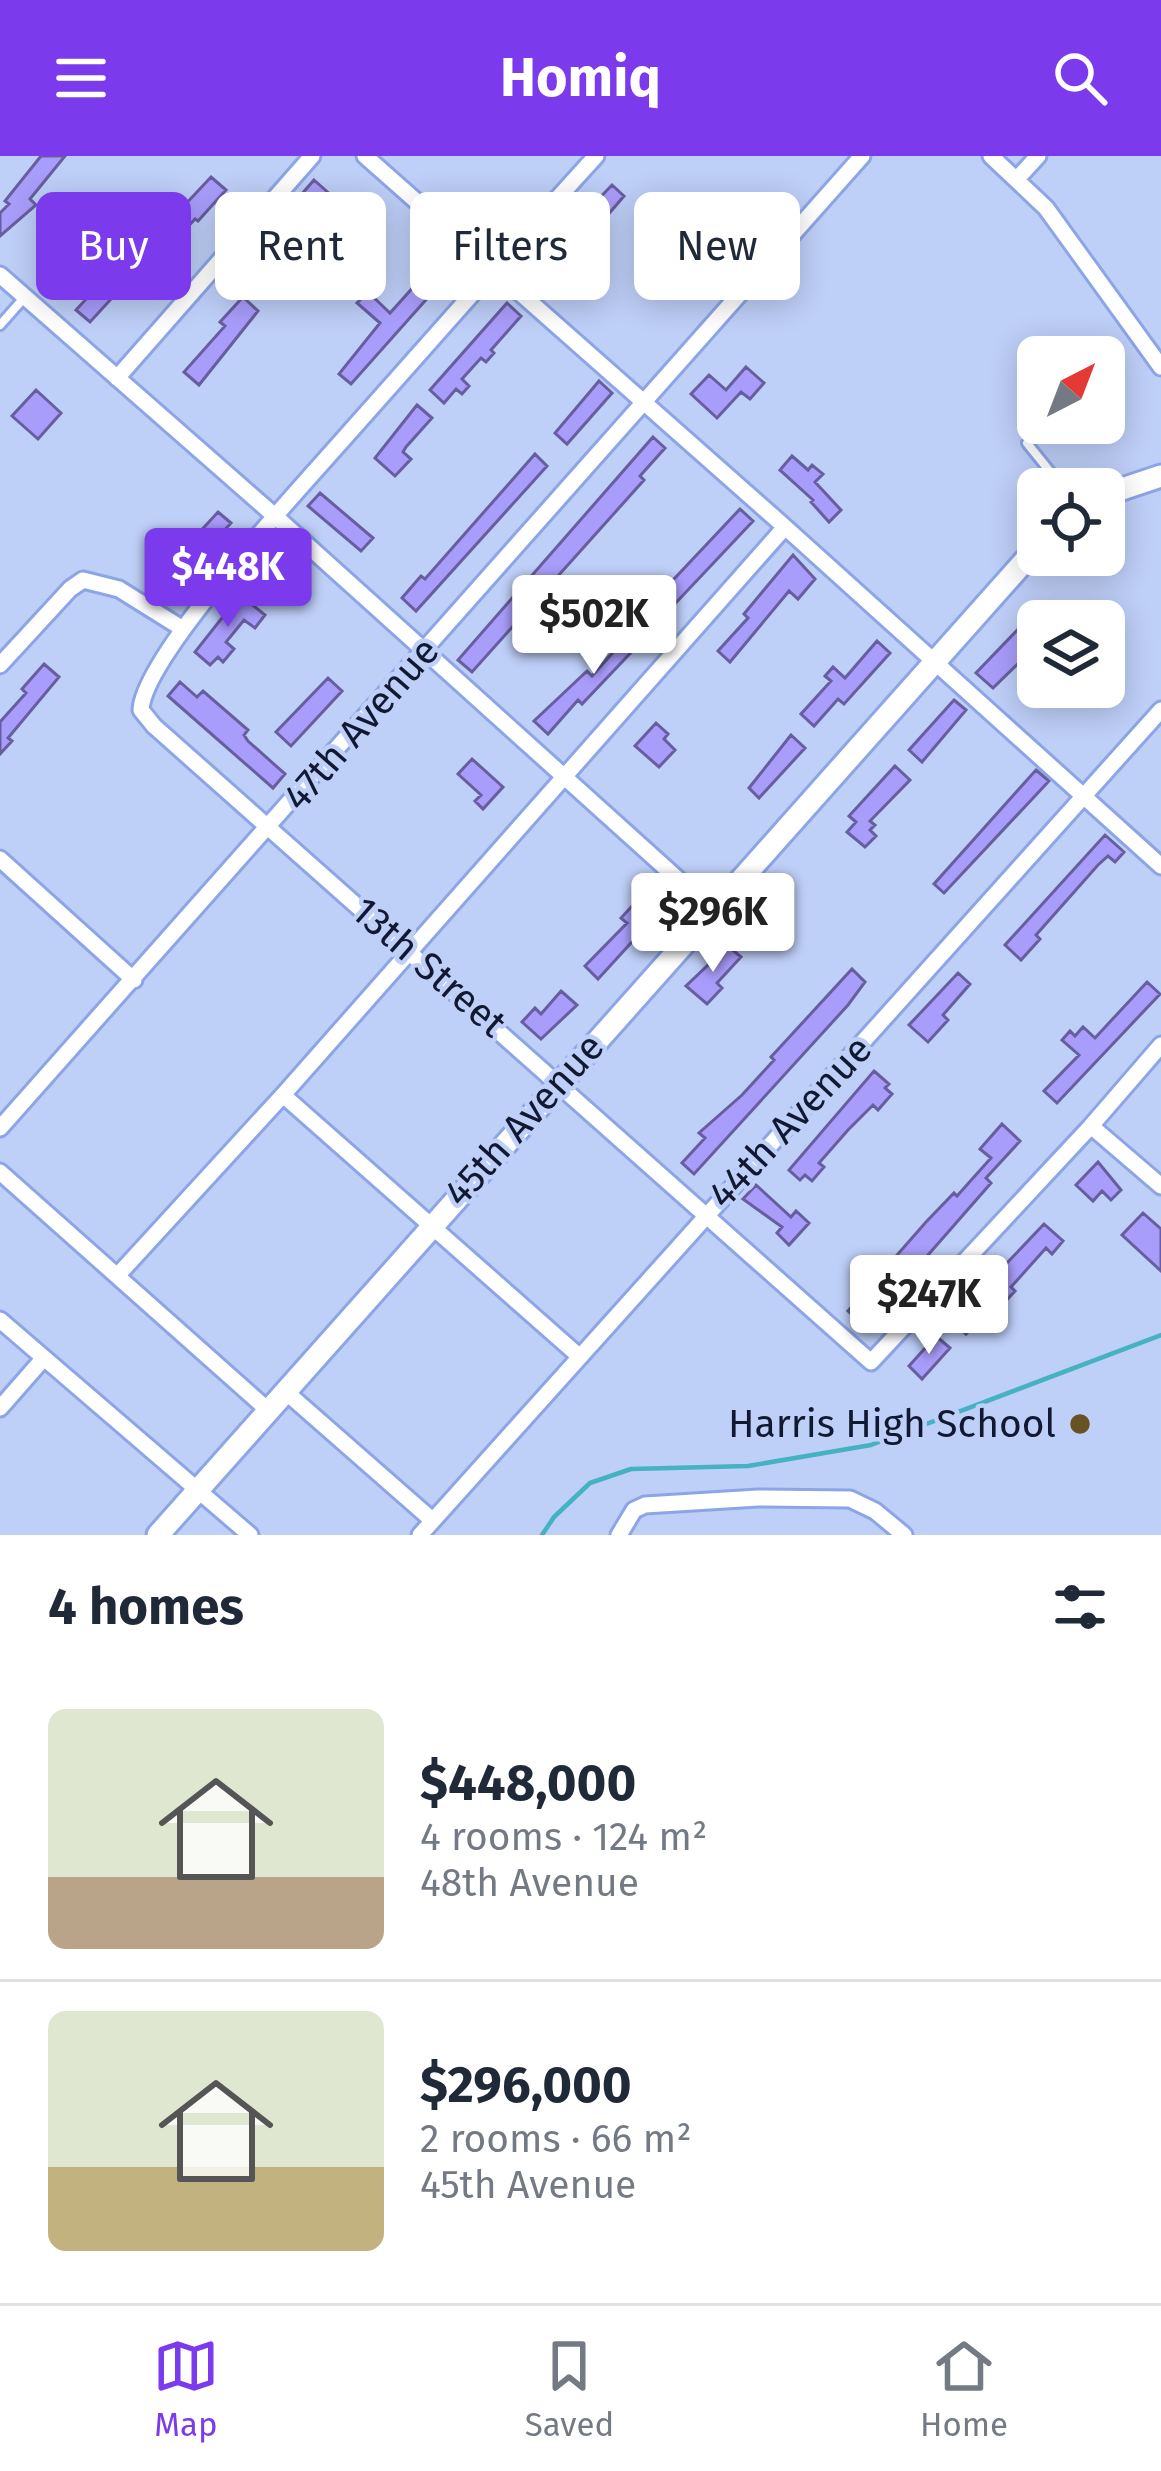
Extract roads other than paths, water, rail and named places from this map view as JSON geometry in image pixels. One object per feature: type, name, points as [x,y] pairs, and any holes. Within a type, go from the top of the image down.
[{"type":"street","points":[[118,378],[312,156]]},
{"type":"street","points":[[365,156],[410,196]]},
{"type":"street","points":[[563,192],[596,156]]},
{"type":"street","name":"47th Avenue","points":[[0,1127],[862,156]]},
{"type":"street","points":[[991,156],[1046,208],[1161,367]]},
{"type":"street","points":[[1017,179],[1038,156]]},
{"type":"street","points":[[0,275],[711,909]]},
{"type":"street","points":[[0,665],[83,580],[118,589],[183,629],[467,300]]},
{"type":"street","points":[[527,300],[1161,866]]},
{"type":"street","points":[[1125,488],[1161,476]]},
{"type":"street","points":[[117,1276],[785,526]]},
{"type":"street","name":"45th Avenue","points":[[158,1535],[1017,571]]},
{"type":"street","name":"13th Street","points":[[183,629],[141,696],[141,710],[871,1362],[1091,1126]]},
{"type":"street","name":"44th Avenue","points":[[420,1535],[1161,710]]},
{"type":"street","points":[[0,859],[134,980]]},
{"type":"street","points":[[1161,1045],[1091,1126],[1161,1186]]},
{"type":"street","points":[[283,1095],[580,1357]]},
{"type":"street","points":[[0,1172],[269,1411]]},
{"type":"street","points":[[0,1320],[250,1535]]},
{"type":"street","points":[[0,1408],[43,1359]]},
{"type":"street","points":[[286,1392],[433,1520]]},
{"type":"street","points":[[620,1535],[634,1510],[645,1505],[758,1498],[850,1499],[875,1511],[904,1535]]},
{"type":"lane","points":[[0,325],[25,297]]},
{"type":"lane","points":[[1028,444],[1047,468]]},
{"type":"waterway","points":[[542,1535],[590,1483],[631,1469],[748,1466],[871,1445],[1161,1335]]},
{"type":"place","name":"Harris High School","points":[[1080,1424]]}]
